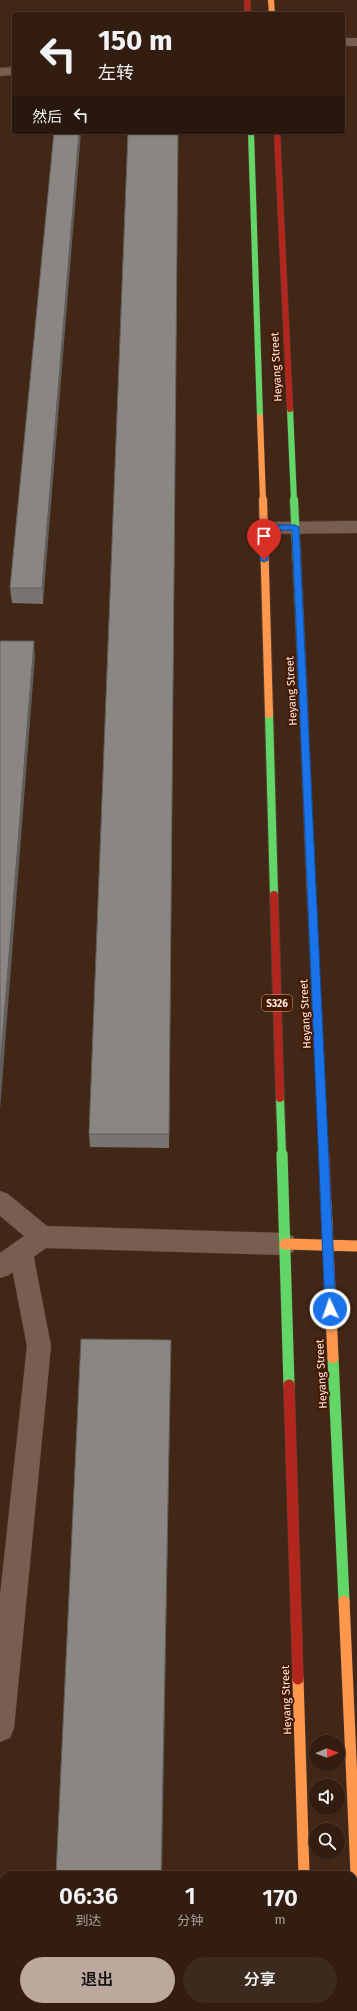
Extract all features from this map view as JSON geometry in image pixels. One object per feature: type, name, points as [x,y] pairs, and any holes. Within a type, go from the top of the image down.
[{"type":"main road","points":[[247,0],[248,12]]},
{"type":"main road","points":[[271,0],[272,12]]},
{"type":"main road","name":"Heyang Street","points":[[251,134],[304,1871]]},
{"type":"main road","name":"Heyang Street","points":[[277,134],[356,1871]]},
{"type":"main road","points":[[285,1244],[357,1246]]},
{"type":"street","points":[[345,42],[357,42]]},
{"type":"street","points":[[0,72],[12,71]]},
{"type":"street","points":[[263,528],[357,527]]},
{"type":"street","points":[[0,1201],[42,1237],[285,1244]]},
{"type":"street","points":[[0,1267],[42,1237]]},
{"type":"street","points":[[0,1728],[39,1346],[21,1253]]},
{"type":"building","points":[[54,134],[79,134],[42,588],[10,588]]},
{"type":"building","points":[[128,134],[178,134],[169,1134],[89,1134]]},
{"type":"building","points":[[0,641],[34,641],[0,1069]]},
{"type":"building","points":[[81,1339],[171,1340],[161,1871],[56,1871]]},
{"type":"traffic: fast","points":[[251,134],[260,417]]},
{"type":"traffic: fast","points":[[290,409],[304,716]]},
{"type":"traffic: fast","points":[[269,714],[274,895]]},
{"type":"traffic: fast","points":[[280,1098],[289,1385]]},
{"type":"traffic: fast","points":[[333,1358],[344,1601]]},
{"type":"traffic: slow","points":[[271,0],[272,12]]},
{"type":"traffic: slow","points":[[260,417],[269,714]]},
{"type":"traffic: slow","points":[[304,716],[311,892]]},
{"type":"traffic: slow","points":[[326,1202],[333,1358]]},
{"type":"traffic: slow","points":[[285,1244],[357,1246]]},
{"type":"traffic: slow","points":[[344,1601],[356,1871]]},
{"type":"traffic: slow","points":[[298,1679],[304,1871]]},
{"type":"traffic: jam","points":[[247,0],[248,12]]},
{"type":"traffic: jam","points":[[277,134],[290,409]]},
{"type":"traffic: jam","points":[[311,892],[326,1202]]},
{"type":"traffic: jam","points":[[274,895],[280,1098]]},
{"type":"traffic: jam","points":[[289,1385],[298,1679]]},
{"type":"route","points":[[264,560],[263,528],[295,527],[330,1309]]}]
